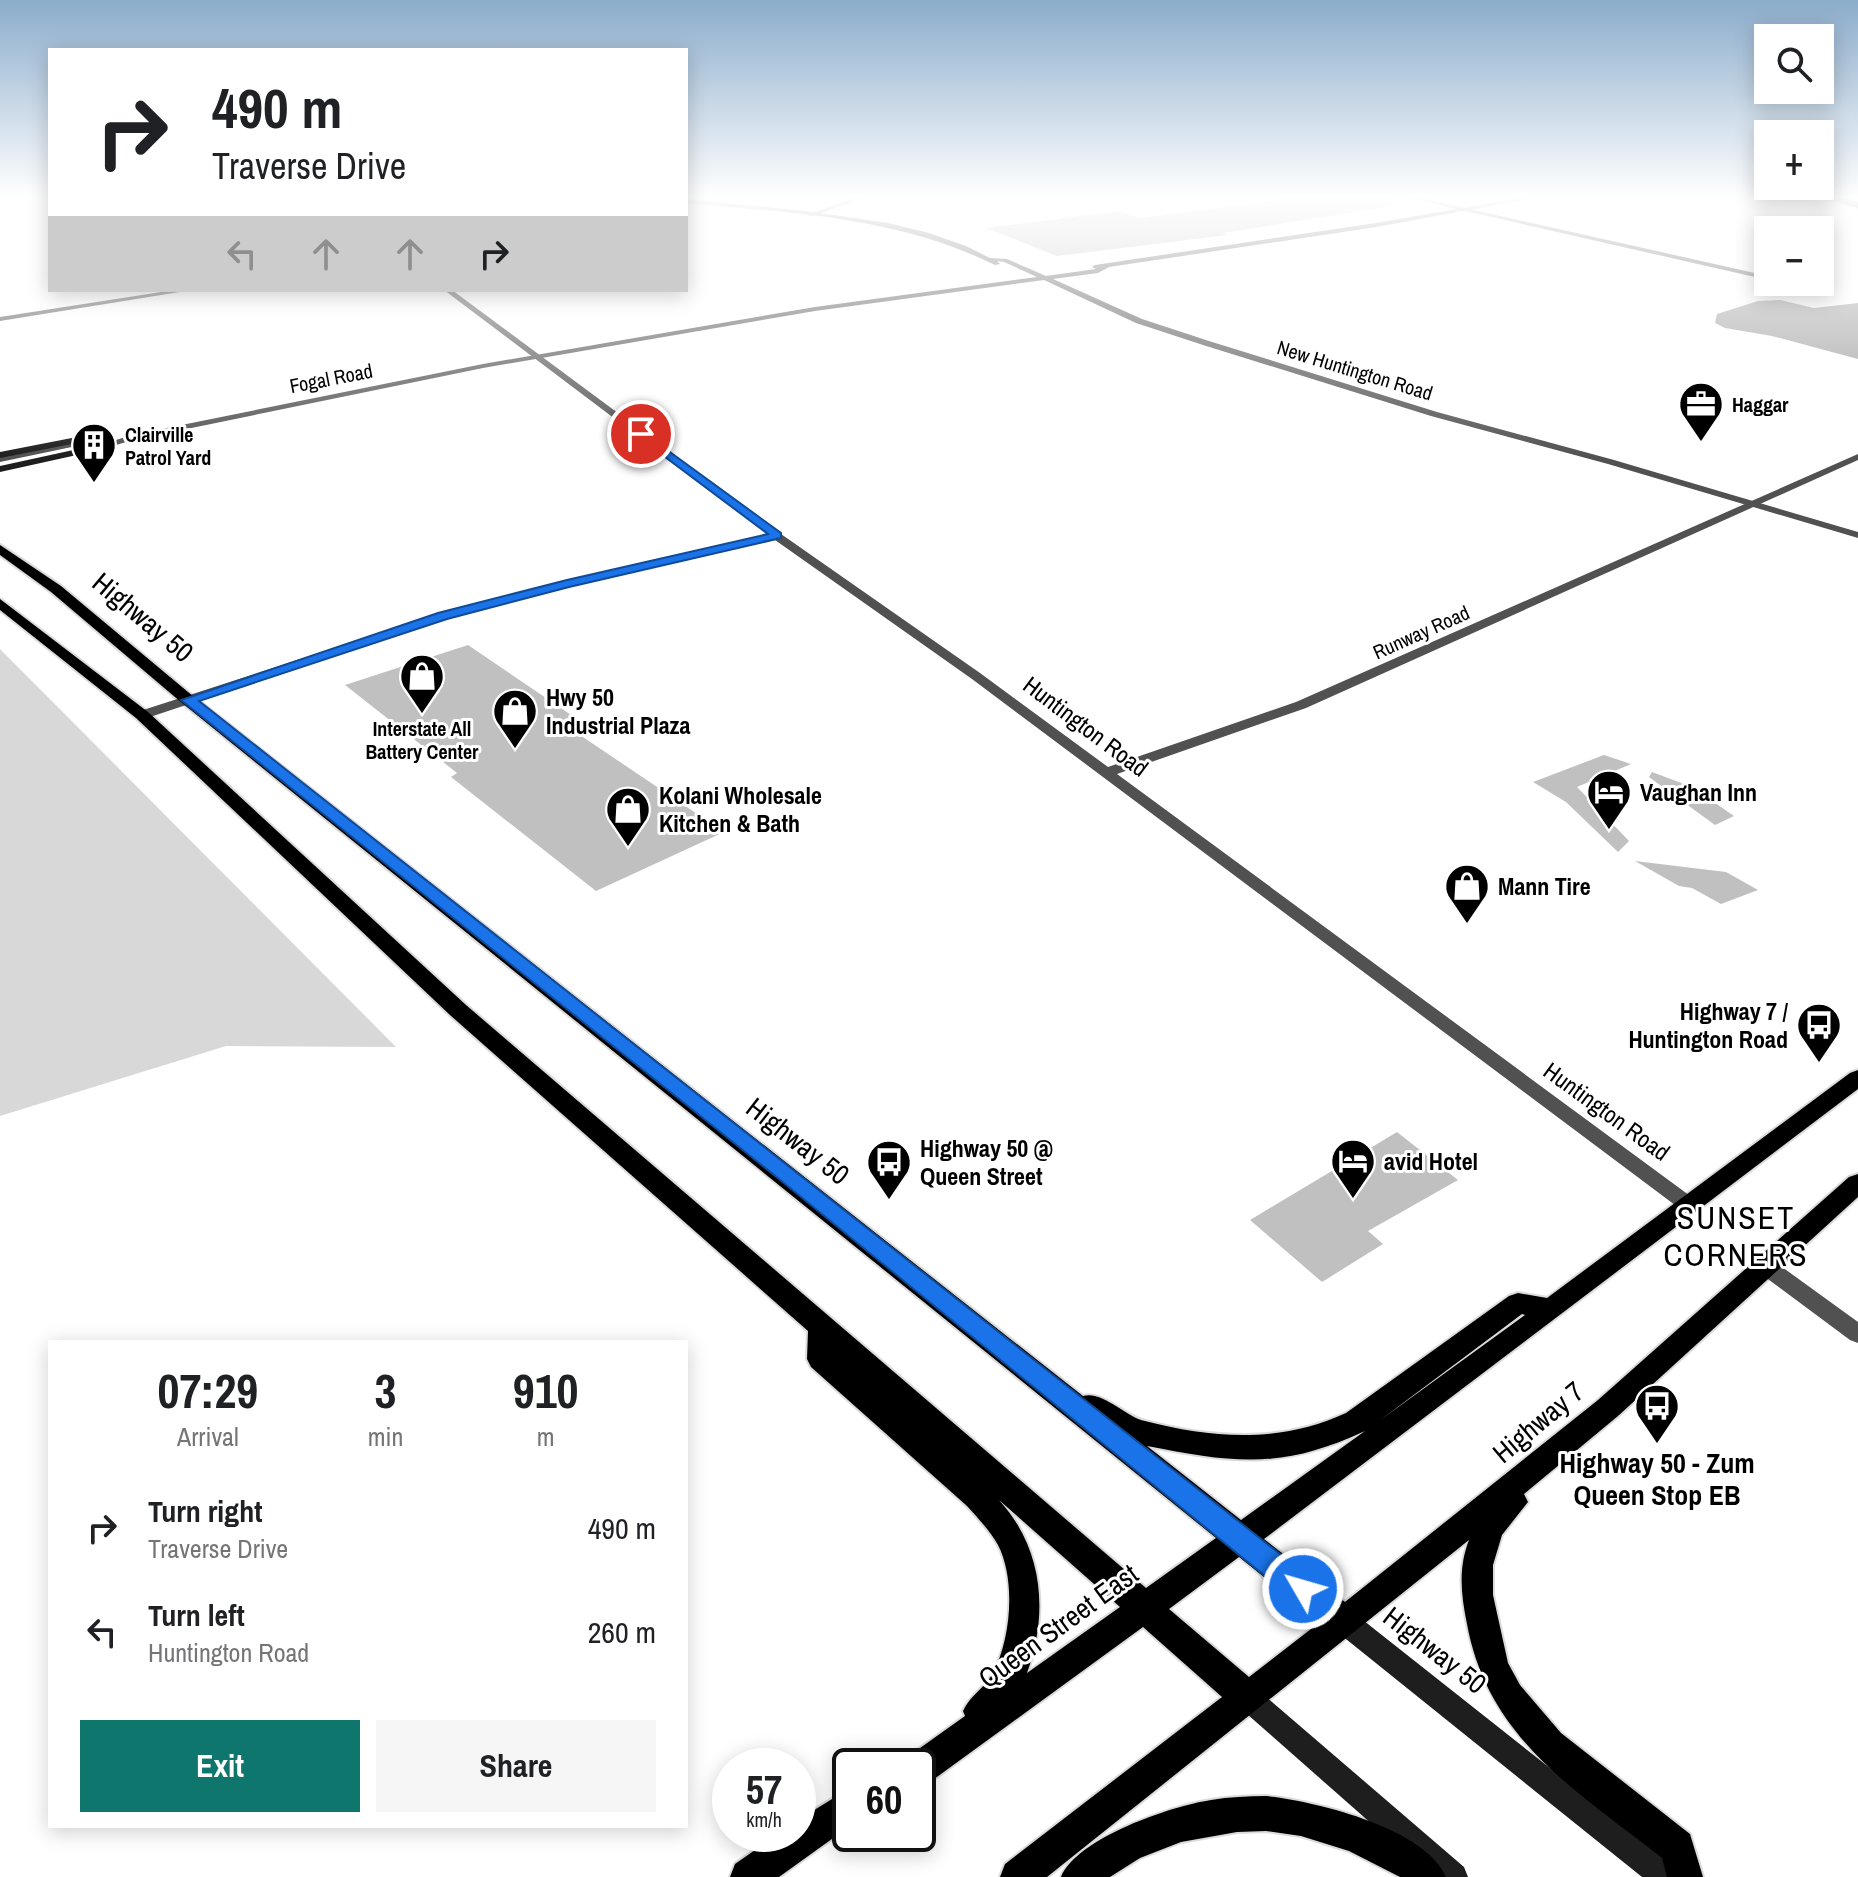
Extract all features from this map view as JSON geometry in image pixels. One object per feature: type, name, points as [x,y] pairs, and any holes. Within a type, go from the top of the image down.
[{"type":"main road","points":[[0,468],[106,442]]},
{"type":"main road","name":"Highway 50","points":[[0,549],[56,589],[188,700],[1665,1877]]},
{"type":"main road","points":[[0,603],[142,715],[458,1010],[1454,1877]]},
{"type":"main road","points":[[1239,1540],[1858,1078]]},
{"type":"main road","name":"Highway 7","points":[[1248,1698],[1608,1408],[1858,1183]]},
{"type":"main road","points":[[927,1287],[943,1289],[1092,1408],[1116,1423],[1169,1439],[1242,1448],[1284,1447],[1340,1430],[1518,1303],[1550,1309]]},
{"type":"main road","points":[[822,1328],[821,1359],[977,1497],[1000,1522],[1015,1548],[1021,1586],[1022,1628],[1012,1668],[998,1697],[930,1748]]},
{"type":"main road","points":[[1608,1408],[1610,1422],[1490,1524],[1476,1563],[1476,1591],[1495,1671],[1527,1725],[1677,1847],[1685,1877]]},
{"type":"main road","name":"Queen Street East","points":[[936,1757],[1239,1540]]},
{"type":"main road","points":[[1018,1877],[1248,1698]]},
{"type":"main road","points":[[1079,1877],[1126,1845],[1155,1831],[1220,1814],[1296,1817],[1387,1849],[1413,1863],[1428,1877]]},
{"type":"main road","points":[[748,1877],[832,1818]]},
{"type":"main road","points":[[767,1877],[832,1831]]},
{"type":"street","points":[[961,288],[981,283]]},
{"type":"street","points":[[961,288],[997,283]]},
{"type":"street","name":"New Huntington Road","points":[[1046,283],[1070,295],[1084,298]]},
{"type":"street","name":"New Huntington Road","points":[[1055,283],[1139,321],[1206,343],[1572,453],[1602,465],[1858,535]]},
{"type":"street","name":"Fogal Road","points":[[0,457],[132,438],[537,356],[961,288]]},
{"type":"street","points":[[0,319],[175,292]]},
{"type":"street","name":"Huntington Road","points":[[451,292],[777,536],[976,676],[1690,1206]]},
{"type":"street","name":"Runway Road","points":[[1105,773],[1301,705],[1858,457]]},
{"type":"street","name":"New Huntington Road","points":[[1750,505],[1858,544]]},
{"type":"street","points":[[142,715],[456,612],[777,536]]},
{"type":"street","points":[[1764,1265],[1858,1334]]},
{"type":"shaded area","points":[[1780,300],[1814,308],[1858,303],[1858,359],[1772,336],[1725,328],[1715,323],[1717,314],[1758,301]]},
{"type":"shaded area","points":[[0,649],[396,1047],[226,1046],[0,1116]]},
{"type":"building","name":"Hwy 50 Industrial Plaza","points":[[468,645],[580,721],[568,727],[724,832],[596,891],[451,777],[457,773],[345,685]]},
{"type":"building","points":[[1604,755],[1631,764],[1577,787],[1629,841],[1618,852],[1566,802],[1533,782]]},
{"type":"building","points":[[1652,772],[1692,787],[1734,816],[1715,825],[1649,777]]},
{"type":"building","points":[[1635,861],[1726,872],[1758,890],[1721,904],[1692,888],[1679,886]]},
{"type":"building","name":"avid Hotel","points":[[1397,1132],[1458,1180],[1368,1231],[1383,1244],[1322,1282],[1250,1220]]},
{"type":"place","name":"Haggar","points":[[1701,443]]},
{"type":"place","name":"Clairville Patrol Yard","points":[[94,484]]},
{"type":"place","name":"Interstate All Battery Center","points":[[422,715]]},
{"type":"place","name":"Hwy 50 Industrial Plaza","points":[[515,750]]},
{"type":"place","name":"Vaughan Inn","points":[[1609,831]]},
{"type":"place","name":"Kolani Wholesale Kitchen & Bath","points":[[628,848]]},
{"type":"place","name":"Mann Tire","points":[[1467,925]]},
{"type":"place","name":"Highway 7 / Huntington Road","points":[[1819,1064]]},
{"type":"place","name":"avid Hotel","points":[[1353,1200]]},
{"type":"place","name":"Highway 50 @ Queen Street","points":[[889,1201]]},
{"type":"place","name":"Highway 50 - Zum Queen Stop EB","points":[[1657,1445]]},
{"type":"district","name":"SUNSET CORNERS","points":[[1736,1236]]},
{"type":"route","points":[[641,434],[777,536],[567,583],[443,616],[188,700],[787,1174],[1179,1493],[1303,1589]]}]
